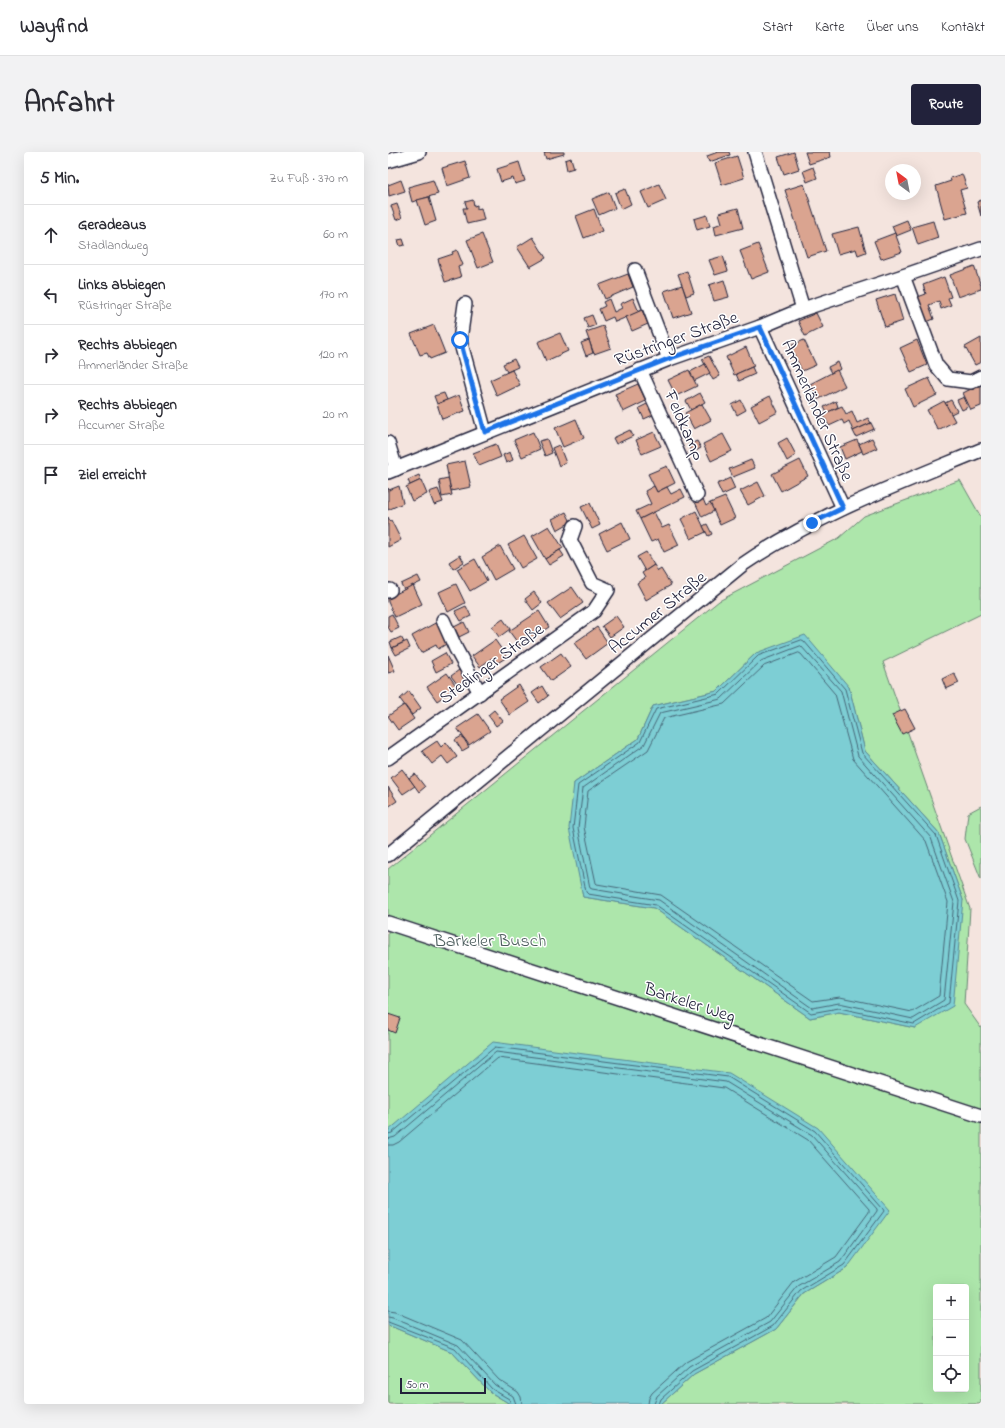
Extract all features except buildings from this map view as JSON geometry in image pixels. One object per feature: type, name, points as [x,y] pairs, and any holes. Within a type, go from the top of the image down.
[{"type":"street","points":[[388,161],[419,152]]},
{"type":"street","points":[[755,152],[803,309]]},
{"type":"street","name":"Rüstringer Straße","points":[[392,470],[668,359],[760,327],[803,309],[981,249]]},
{"type":"street","points":[[635,270],[668,359]]},
{"type":"street","points":[[903,276],[936,365],[948,379],[971,382],[981,377]]},
{"type":"street","points":[[466,304],[460,340],[485,432]]},
{"type":"street","name":"Ammerländer Straße","points":[[760,327],[843,508]]},
{"type":"street","name":"Feldkamp","points":[[640,370],[697,495]]},
{"type":"street","points":[[388,443],[392,470]]},
{"type":"street","name":"Accumer Straße","points":[[388,855],[742,566],[778,542],[812,523],[843,508],[981,450]]},
{"type":"street","name":"Stedinger Straße","points":[[388,758],[594,611],[608,590],[592,583],[570,540],[576,526]]},
{"type":"street","points":[[443,620],[456,649],[480,693]]},
{"type":"street","name":"Barkeler Weg","points":[[388,923],[981,1116]]},
{"type":"green space","name":"Barkeler Busch","points":[[960,480],[981,517],[981,614],[883,662],[970,909],[964,1004],[981,1028],[981,1404],[661,1404],[694,1374],[776,1329],[804,1294],[847,1268],[388,1131],[388,869],[719,601],[839,538],[864,516]],"holes":[[[756,653],[849,687],[865,751],[939,833],[963,900],[915,1028],[839,1012],[810,1018],[654,908],[583,897],[574,783],[638,739],[653,706],[717,691]]]},
{"type":"green space","points":[[981,806],[981,879],[965,839],[968,813]]},
{"type":"green space","points":[[388,1325],[452,1352],[490,1392],[510,1404],[388,1404]]},
{"type":"water","points":[[805,635],[849,687],[865,751],[939,833],[963,900],[953,1006],[915,1028],[839,1012],[810,1018],[654,908],[583,897],[569,828],[574,783],[638,739],[653,706],[717,691],[756,653]]},
{"type":"water","points":[[493,1042],[729,1073],[818,1128],[890,1210],[847,1268],[804,1294],[776,1329],[694,1374],[661,1404],[510,1404],[490,1392],[452,1352],[388,1325],[388,1131]]},
{"type":"route","points":[[460,340],[485,432],[668,359],[760,327],[843,508],[812,523]]}]
